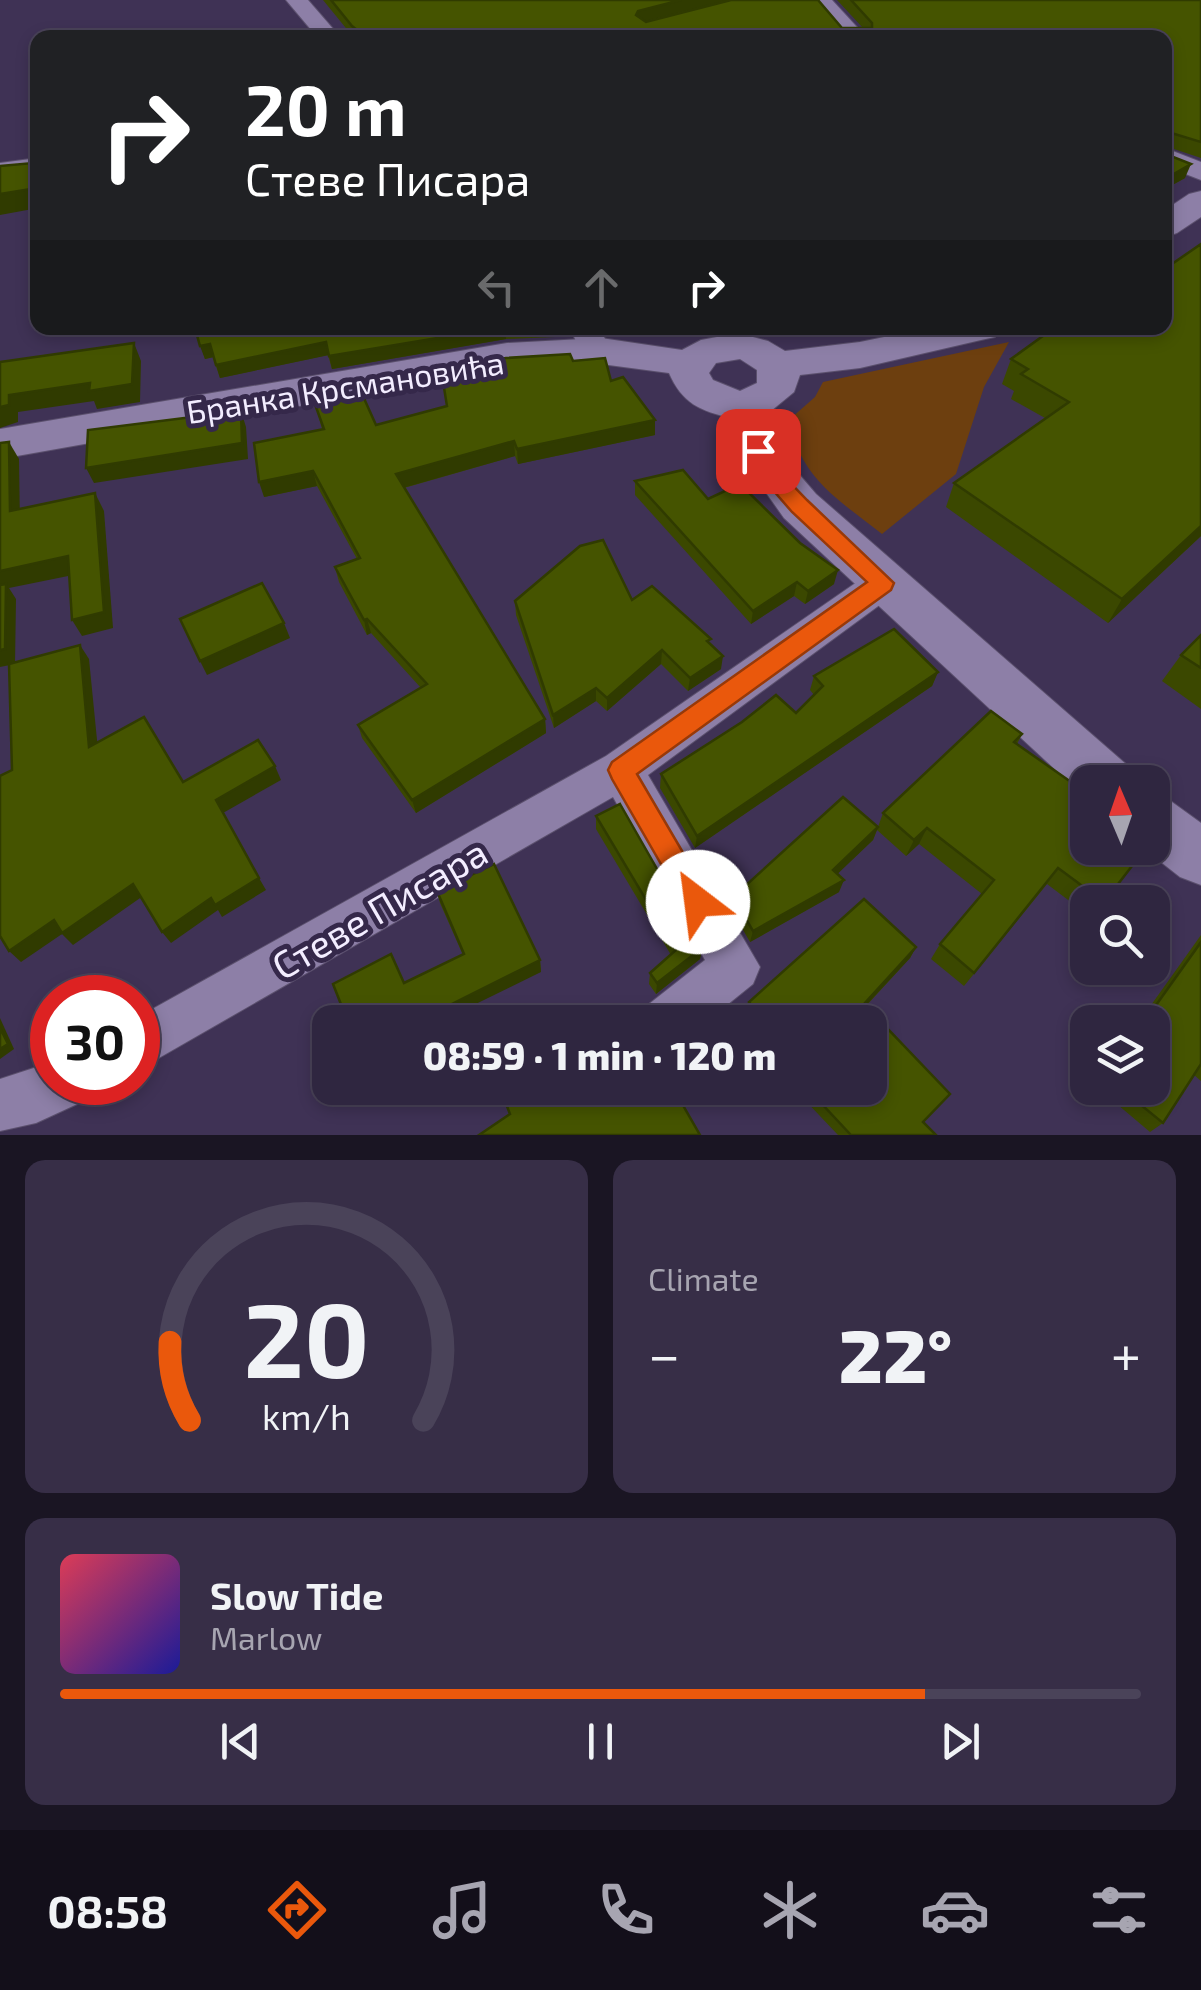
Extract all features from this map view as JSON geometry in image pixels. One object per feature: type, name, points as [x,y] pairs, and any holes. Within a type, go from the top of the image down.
[{"type":"street","points":[[297,0],[323,30]]},
{"type":"street","points":[[820,0],[848,30]]},
{"type":"street","points":[[1172,159],[1201,172]]},
{"type":"street","points":[[0,171],[30,167]]},
{"type":"street","points":[[1172,221],[1201,202]]},
{"type":"street","points":[[948,335],[860,354],[763,384],[725,404],[704,395],[691,381],[691,365],[706,351],[738,346],[761,352],[763,384],[758,451],[773,477],[883,583],[1088,765]]},
{"type":"street","name":"Бранка Крсмановића","points":[[0,444],[590,338],[691,365]]},
{"type":"street","name":"Стеве Писара","points":[[160,1032],[621,770],[883,583]]},
{"type":"street","points":[[621,770],[736,967],[688,1005]]},
{"type":"street","points":[[1170,834],[1201,858]]},
{"type":"street","points":[[0,1105],[30,1098]]},
{"type":"shaded area","points":[[1009,342],[984,387],[956,474],[882,534],[836,498],[811,472],[794,439],[790,419],[815,397],[823,382]]},
{"type":"building","points":[[331,0],[681,0],[638,11],[636,15],[646,22],[731,0],[818,0],[842,28],[872,28],[851,0],[1201,0],[1201,142],[1172,133],[1172,30],[357,30]]},
{"type":"building","points":[[1172,157],[1191,164],[1172,175]]},
{"type":"building","points":[[30,163],[30,189],[0,194],[0,166]]},
{"type":"building","points":[[1201,244],[1201,526],[1122,599],[954,483],[1069,402],[1021,374],[1028,369],[1011,359],[1044,335],[1172,335],[1172,264]]},
{"type":"building","points":[[197,335],[456,335],[329,356],[326,342],[216,365],[210,344],[200,346]]},
{"type":"building","points":[[134,343],[132,384],[89,391],[90,383],[9,395],[9,405],[0,407],[0,362]]},
{"type":"building","points":[[570,354],[573,361],[605,358],[611,381],[623,377],[655,420],[517,449],[514,441],[396,474],[545,719],[412,800],[358,725],[427,684],[364,620],[335,567],[360,558],[313,471],[259,482],[254,443],[324,429],[316,407],[362,394],[376,425],[447,406],[441,369],[506,358]]},
{"type":"building","points":[[241,411],[242,443],[86,468],[88,430]]},
{"type":"building","points":[[9,442],[10,511],[95,493],[104,612],[72,620],[68,556],[0,571],[0,443]]},
{"type":"building","points":[[683,470],[708,499],[740,484],[800,543],[838,570],[808,591],[797,582],[753,611],[635,481]]},
{"type":"building","points":[[603,540],[632,600],[652,586],[711,639],[707,641],[723,656],[690,678],[662,650],[607,698],[596,688],[553,715],[515,601],[580,546]]},
{"type":"building","points":[[262,583],[284,623],[200,661],[180,619]]},
{"type":"building","points":[[6,584],[5,649],[0,650],[0,585]]},
{"type":"building","points":[[894,629],[938,672],[697,836],[661,774],[742,722],[776,695],[796,713],[823,686],[814,676]]},
{"type":"building","points":[[1201,635],[1201,668],[1181,655]]},
{"type":"building","points":[[80,645],[89,747],[144,717],[183,782],[258,740],[275,766],[216,800],[259,878],[215,905],[211,898],[162,932],[133,884],[62,933],[54,920],[9,951],[0,936],[0,776],[12,770],[9,664]]},
{"type":"building","points":[[991,711],[1022,734],[1014,742],[1070,781],[1070,865],[1133,865],[1117,885],[1081,885],[1058,868],[974,973],[940,944],[994,880],[927,828],[914,840],[883,813]]},
{"type":"building","points":[[843,797],[878,827],[833,870],[844,880],[753,931],[733,897]]},
{"type":"building","points":[[620,804],[702,948],[657,983],[650,973],[676,950],[596,816]]},
{"type":"building","points":[[494,864],[540,960],[450,1005],[341,1005],[333,984],[391,954],[404,983],[464,954],[437,891]]},
{"type":"building","points":[[864,899],[916,947],[865,1005],[749,1002]]},
{"type":"building","points":[[1201,942],[1201,1064],[1163,1123],[1141,1105],[1170,1105],[1170,1005],[1156,1005]]},
{"type":"building","points":[[0,1028],[8,1044],[0,1049]]},
{"type":"building","points":[[887,1028],[950,1094],[923,1122],[936,1135],[851,1135],[823,1105],[887,1105]]},
{"type":"building","points":[[506,1105],[683,1105],[700,1135],[479,1135],[510,1114]]},
{"type":"route","points":[[698,902],[621,770],[883,583],[800,506],[773,477],[758,451]]}]
